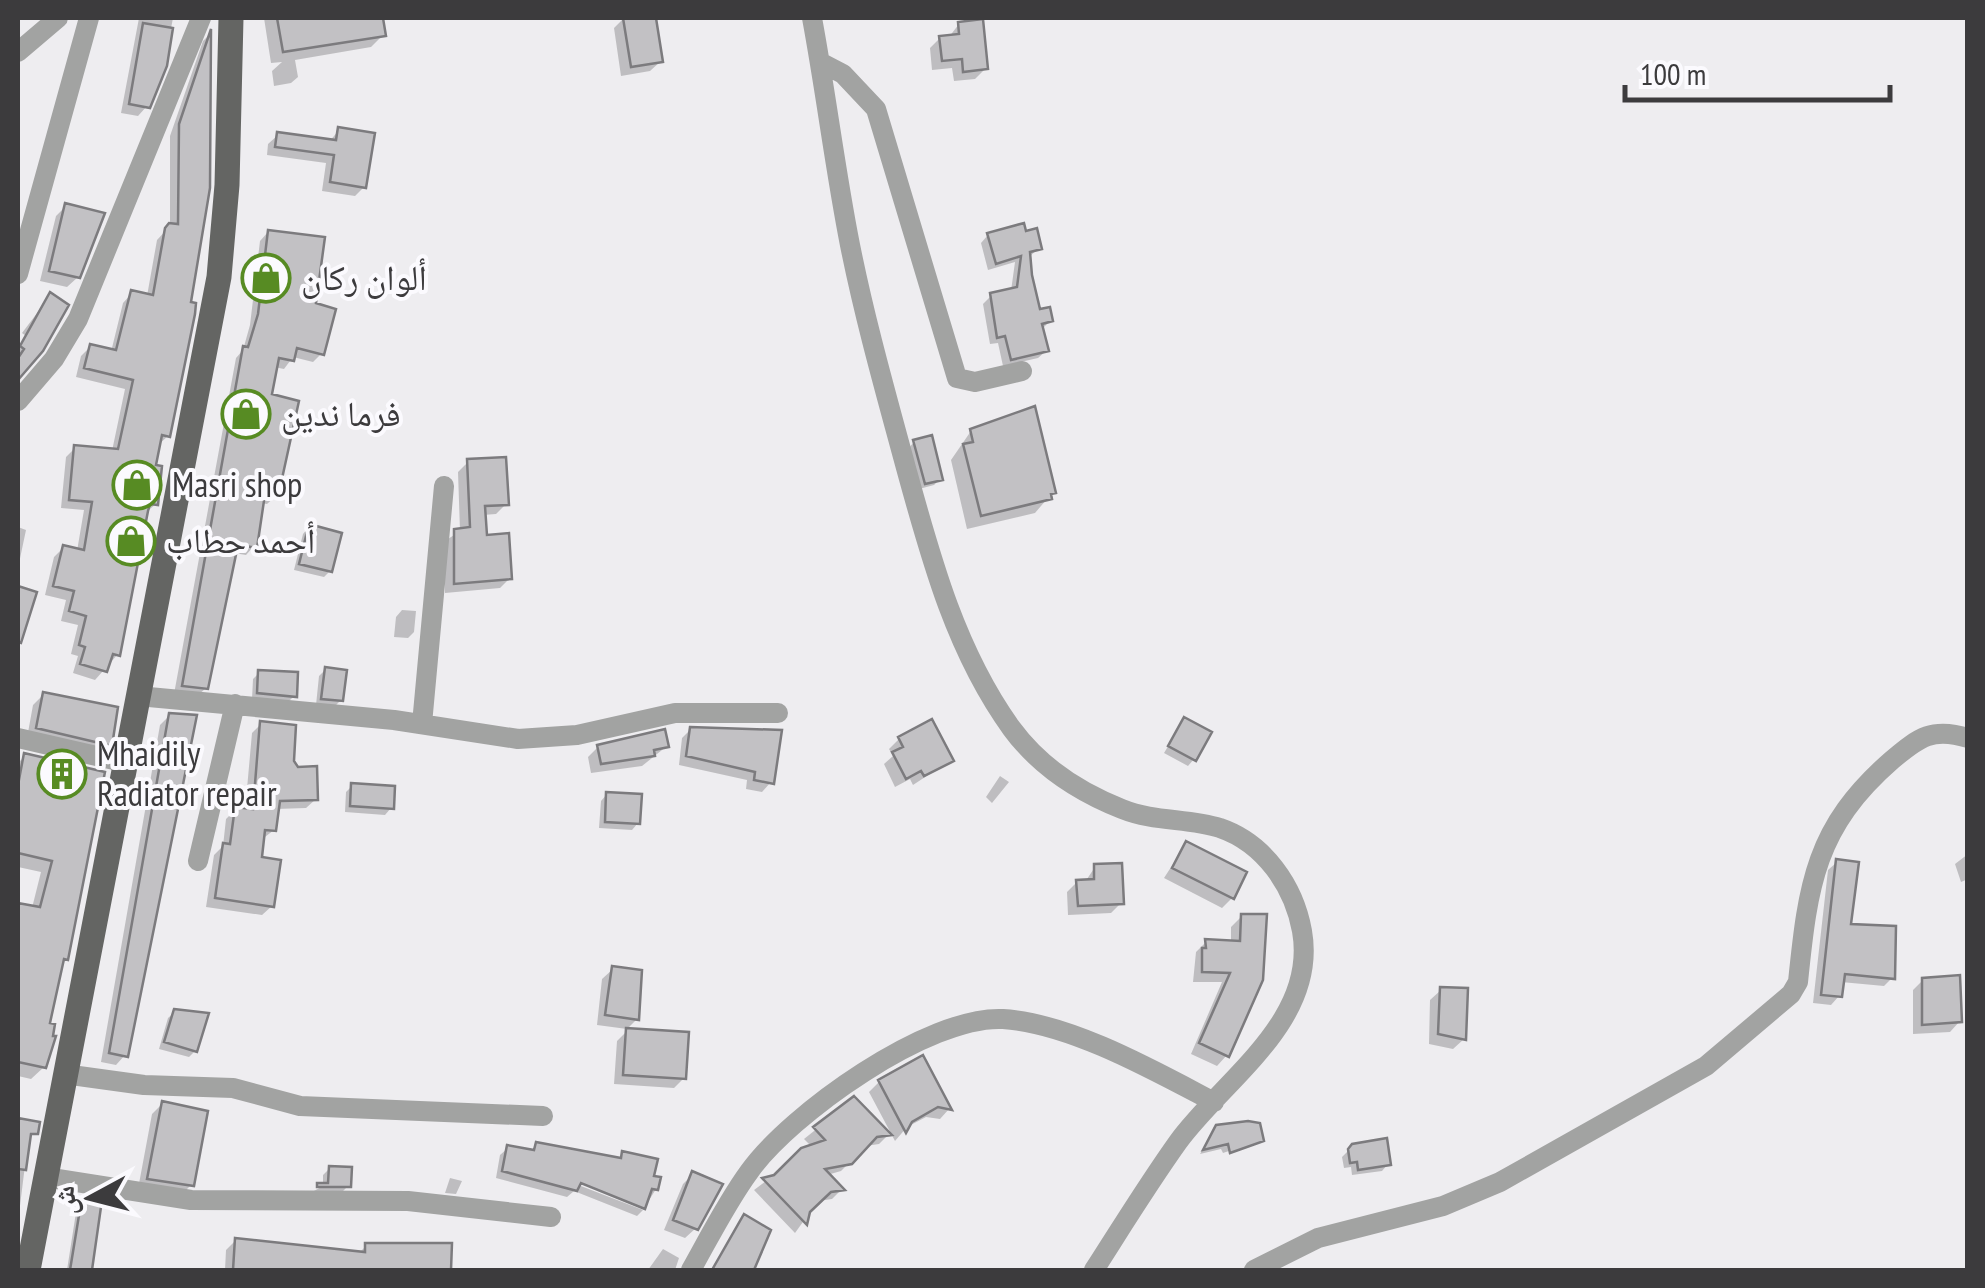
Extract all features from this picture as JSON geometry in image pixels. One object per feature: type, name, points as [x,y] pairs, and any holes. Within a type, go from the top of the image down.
[{"type":"main road","points":[[28,1270],[218,277],[227,184],[231,18]]},
{"type":"street","points":[[18,52],[58,18]]},
{"type":"street","points":[[18,274],[89,18]]},
{"type":"street","points":[[18,401],[54,359],[78,319],[201,18]]},
{"type":"street","points":[[812,18],[850,244],[873,346],[928,545],[956,628],[985,686],[1040,763],[1124,810],[1168,822],[1220,828],[1255,846],[1273,864],[1293,902],[1302,934],[1294,993],[1256,1058],[1180,1139],[1094,1270]]},
{"type":"street","points":[[820,62],[843,74],[876,109],[957,378],[975,382],[1022,371]]},
{"type":"street","points":[[422,724],[444,486]]},
{"type":"street","points":[[138,696],[542,739],[675,713],[778,713]]},
{"type":"street","points":[[198,861],[235,704]]},
{"type":"street","points":[[1254,1270],[1318,1238],[1428,1210],[1500,1182],[1706,1066],[1791,994],[1798,982],[1818,862],[1840,812],[1917,738],[1943,731],[1968,738]]},
{"type":"street","points":[[18,738],[127,763]]},
{"type":"street","points":[[692,1270],[748,1173],[792,1126],[898,1050],[962,1026],[1002,1019],[1049,1030],[1126,1055],[1214,1102]]},
{"type":"street","points":[[64,1074],[144,1085],[232,1088],[313,1107],[543,1116]]},
{"type":"street","points":[[45,1177],[191,1200],[408,1201],[550,1217]]},
{"type":"building","points":[[277,18],[383,18],[386,36],[283,52]]},
{"type":"building","points":[[623,18],[656,18],[663,62],[631,67]]},
{"type":"building","points":[[983,19],[988,69],[963,72],[962,59],[942,61],[939,36],[959,34],[958,22]]},
{"type":"building","points":[[143,23],[173,28],[167,66],[150,108],[129,104]]},
{"type":"building","points":[[211,29],[210,188],[191,302],[196,303],[195,314],[170,437],[162,435],[156,465],[162,466],[158,505],[150,504],[120,656],[113,654],[107,672],[80,664],[85,647],[79,645],[86,616],[69,611],[74,591],[53,586],[63,545],[84,550],[92,502],[69,500],[74,445],[118,449],[133,380],[84,368],[90,344],[116,350],[131,290],[153,295],[165,228],[169,223],[178,224],[179,124]]},
{"type":"building","points":[[338,127],[375,133],[366,188],[330,182],[334,155],[275,147],[277,132],[336,140]]},
{"type":"building","points":[[65,203],[105,213],[80,278],[49,271]]},
{"type":"building","points":[[1024,223],[1026,231],[1037,228],[1042,249],[1030,252],[1032,275],[1040,309],[1050,307],[1053,321],[1042,324],[1049,351],[1011,360],[1005,336],[997,338],[990,293],[1017,287],[1021,256],[996,264],[987,233]]},
{"type":"building","points":[[268,230],[325,237],[316,303],[336,309],[324,355],[297,348],[294,361],[279,358],[272,394],[299,401],[278,497],[265,494],[257,548],[238,545],[208,689],[182,686],[243,346],[248,347],[258,314]]},
{"type":"building","points":[[50,292],[69,305],[43,351],[18,380],[18,358],[24,349],[20,346]]},
{"type":"building","points":[[1035,406],[1056,493],[1051,494],[1052,499],[981,516],[963,444],[973,442],[970,429]]},
{"type":"building","points":[[932,435],[943,480],[925,484],[913,440]]},
{"type":"building","points":[[506,457],[509,505],[485,506],[487,535],[509,533],[512,579],[454,584],[454,529],[470,527],[467,459]]},
{"type":"building","points":[[309,524],[342,533],[332,572],[299,564]]},
{"type":"building","points":[[18,586],[37,592],[21,643],[18,642]]},
{"type":"building","points":[[325,667],[347,670],[343,701],[321,699]]},
{"type":"building","points":[[258,670],[298,672],[297,697],[257,693]]},
{"type":"building","points":[[43,692],[118,707],[112,746],[36,728]]},
{"type":"building","points":[[169,713],[197,715],[128,1057],[109,1053]]},
{"type":"building","points":[[1184,717],[1212,732],[1196,761],[1168,746]]},
{"type":"building","points":[[932,719],[954,761],[924,776],[921,771],[906,779],[892,752],[903,747],[898,737]]},
{"type":"building","points":[[260,721],[296,725],[294,761],[298,767],[317,766],[318,800],[280,801],[276,831],[265,830],[262,857],[281,860],[274,907],[215,898],[223,843],[230,844],[235,807],[253,809]]},
{"type":"building","points":[[690,727],[782,730],[774,784],[754,780],[755,772],[686,756]]},
{"type":"building","points":[[665,729],[669,747],[654,750],[655,756],[601,764],[597,745]]},
{"type":"building","points":[[24,753],[105,772],[68,960],[64,959],[50,1023],[55,1024],[56,1036],[46,1068],[18,1062],[18,903],[40,907],[52,861],[18,853],[18,785]]},
{"type":"building","points":[[351,783],[395,786],[394,809],[350,806]]},
{"type":"building","points":[[606,792],[642,794],[640,824],[605,822]]},
{"type":"building","points":[[1186,841],[1247,872],[1234,899],[1172,868]]},
{"type":"building","points":[[1836,859],[1859,862],[1851,924],[1896,926],[1895,979],[1845,974],[1842,997],[1821,995]]},
{"type":"building","points":[[1122,863],[1124,904],[1078,906],[1076,880],[1094,879],[1094,864]]},
{"type":"building","points":[[1241,914],[1267,914],[1263,980],[1229,1057],[1199,1043],[1230,973],[1202,972],[1202,948],[1206,948],[1205,939],[1240,941]]},
{"type":"building","points":[[612,966],[642,970],[639,1020],[605,1015]]},
{"type":"building","points":[[1960,975],[1962,1022],[1922,1025],[1922,978]]},
{"type":"building","points":[[1440,987],[1468,988],[1466,1040],[1438,1034]]},
{"type":"building","points":[[174,1009],[209,1013],[197,1052],[164,1042]]},
{"type":"building","points":[[626,1028],[689,1032],[686,1079],[623,1075]]},
{"type":"building","points":[[923,1055],[952,1110],[938,1107],[912,1122],[906,1133],[878,1080]]},
{"type":"building","points":[[854,1096],[892,1135],[877,1137],[852,1164],[825,1169],[845,1190],[831,1192],[810,1212],[807,1225],[762,1178],[774,1175],[801,1148],[825,1140],[813,1127]]},
{"type":"building","points":[[162,1101],[208,1111],[194,1186],[147,1179]]},
{"type":"building","points":[[18,1118],[40,1122],[38,1134],[31,1134],[26,1170],[18,1169]]},
{"type":"building","points":[[1260,1123],[1264,1141],[1230,1153],[1228,1144],[1203,1150],[1216,1125]]},
{"type":"building","points":[[1387,1138],[1391,1165],[1358,1170],[1357,1162],[1350,1163],[1348,1149],[1352,1144]]},
{"type":"building","points":[[536,1142],[621,1158],[622,1151],[658,1159],[654,1176],[661,1177],[658,1190],[652,1189],[645,1209],[581,1183],[577,1191],[502,1171],[507,1145],[534,1150]]},
{"type":"building","points":[[329,1166],[352,1167],[351,1187],[317,1187],[317,1183],[328,1183]]},
{"type":"building","points":[[692,1171],[723,1184],[698,1230],[673,1220]]},
{"type":"building","points":[[82,1197],[102,1200],[92,1270],[70,1270]]},
{"type":"building","points":[[744,1214],[771,1230],[754,1270],[712,1270]]},
{"type":"building","points":[[235,1238],[365,1252],[365,1243],[452,1243],[451,1270],[233,1270]]},
{"type":"place","name":"ألوان ركان","points":[[266,278]]},
{"type":"place","name":"فرما ندين","points":[[246,414]]},
{"type":"place","name":"Masri shop","points":[[137,485]]},
{"type":"place","name":"أحمد حطاب","points":[[131,541]]},
{"type":"place","name":"Mhaidily Radiator repair","points":[[62,774]]}]
